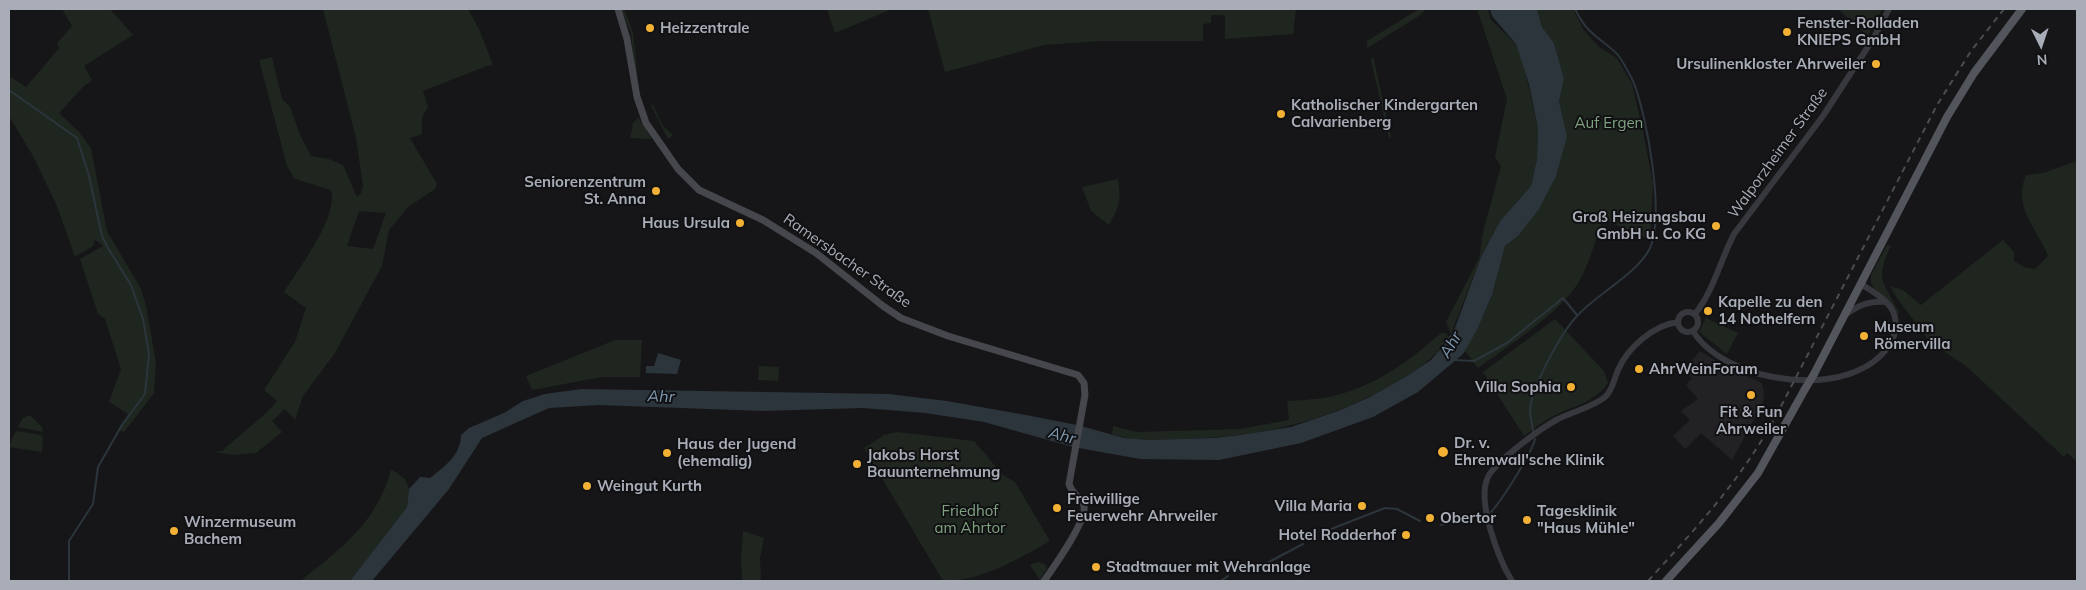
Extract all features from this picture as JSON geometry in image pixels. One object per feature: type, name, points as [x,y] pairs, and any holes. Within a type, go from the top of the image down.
[{"type":"main road","name":"Ramersbacher Straße","points":[[618,9],[627,39],[637,97],[646,123],[678,169],[699,190],[763,220],[816,253],[901,318],[948,336],[1078,375],[1084,383],[1085,395],[1070,469],[1069,484],[1071,491],[1082,502],[1084,510],[1079,524],[1062,556],[1044,581]]},
{"type":"main road","points":[[1666,581],[1719,523],[1758,473],[1862,284],[1947,117],[1974,73],[2022,9]]},
{"type":"street","name":"Walporzheimer Straße","points":[[1693,331],[1697,327],[1698,321],[1695,314],[1712,289],[1734,234],[1823,116],[1872,39],[1888,9]]},
{"type":"street","points":[[1678,322],[1683,330],[1693,331],[1701,342],[1720,356],[1738,366],[1767,376],[1820,380],[1840,376],[1861,369],[1883,354],[1892,340],[1896,325],[1894,314],[1887,302],[1862,284]]},
{"type":"street","points":[[1845,315],[1860,305],[1871,302],[1887,302]]},
{"type":"street","points":[[1678,322],[1680,316],[1686,312],[1695,314]]},
{"type":"street","points":[[1512,581],[1503,566],[1489,524],[1485,485],[1490,473],[1530,438],[1556,420],[1604,398],[1611,390],[1624,359],[1640,342],[1659,327],[1678,322]]},
{"type":"shaded area","points":[[1700,351],[1728,368],[1762,383],[1763,403],[1732,460],[1701,433],[1685,449],[1673,436],[1690,420],[1681,411],[1698,399],[1686,385],[1692,378],[1689,376],[1692,371],[1687,367]]},
{"type":"green space","points":[[62,9],[110,9],[133,35],[84,66],[92,80],[59,113],[79,132],[91,148],[107,231],[141,289],[146,305],[156,363],[154,393],[124,432],[118,430],[128,414],[109,402],[121,369],[105,319],[98,314],[80,259],[103,246],[95,240],[93,246],[75,257],[57,206],[33,156],[9,116],[9,76],[26,87],[59,48],[57,43],[72,26]]},
{"type":"green space","points":[[323,9],[468,9],[479,29],[493,65],[423,91],[428,107],[422,117],[422,134],[410,138],[437,184],[435,189],[408,207],[389,230],[382,266],[335,353],[303,396],[295,420],[285,409],[272,421],[282,432],[256,453],[233,455],[214,452],[222,451],[277,401],[264,390],[295,342],[306,308],[284,292],[316,242],[329,214],[332,201],[331,190],[295,179],[287,166],[259,60],[272,57],[282,99],[290,107],[301,137],[311,156],[329,159],[343,165],[357,197],[361,193],[363,186],[356,138]],"holes":[[[359,211],[386,213],[373,249],[347,246]]]},
{"type":"green space","points":[[621,9],[624,9],[633,32],[638,81],[635,72],[631,33]]},
{"type":"green space","points":[[827,9],[892,9],[835,33]]},
{"type":"green space","points":[[928,9],[1296,9],[1293,34],[1225,39],[1225,15],[1211,15],[1211,23],[1203,24],[1203,41],[1099,41],[1044,45],[945,72]]},
{"type":"green space","points":[[1419,9],[1424,9],[1424,11],[1419,16],[1367,48],[1367,41]]},
{"type":"green space","points":[[1477,9],[1488,9],[1491,20],[1516,44],[1524,66],[1538,128],[1537,159],[1531,186],[1500,221],[1481,257],[1451,334],[1446,322],[1479,258],[1483,232],[1501,166],[1495,157],[1507,99]]},
{"type":"green space","name":"Auf Ergen","points":[[1537,9],[1573,9],[1583,29],[1599,47],[1617,58],[1632,84],[1653,184],[1650,240],[1603,219],[1587,265],[1572,292],[1534,328],[1478,368],[1464,350],[1477,330],[1492,295],[1505,246],[1518,236],[1567,136],[1559,101],[1564,79],[1554,43],[1542,27]]},
{"type":"green space","points":[[1838,9],[1882,9],[1868,36]]},
{"type":"green space","points":[[1373,56],[1391,137],[1389,138],[1371,60]]},
{"type":"green space","points":[[651,105],[653,105],[663,126],[673,135],[668,139]]},
{"type":"green space","points":[[638,117],[652,139],[630,138],[633,126],[631,126]]},
{"type":"green space","points":[[2077,161],[2077,462],[2067,453],[2064,457],[1966,366],[1930,342],[1890,286],[1903,290],[1921,305],[2003,240],[2014,252],[2014,261],[2024,267],[2035,269],[2048,256],[2024,207],[2022,187],[2026,175],[2043,173]]},
{"type":"green space","points":[[1118,179],[1119,203],[1109,225],[1091,211],[1082,187]]},
{"type":"green space","points":[[1887,245],[1891,246],[1882,274],[1885,287],[1899,312],[1898,316],[1890,301],[1874,289],[1871,283],[1871,275]]},
{"type":"green space","points":[[1706,318],[1738,333],[1727,354],[1699,332]]},
{"type":"green space","points":[[1555,319],[1604,371],[1608,383],[1592,399],[1549,418],[1524,436],[1483,372]]},
{"type":"green space","points":[[1441,333],[1446,333],[1449,337],[1437,353],[1414,372],[1363,400],[1313,419],[1262,431],[1208,438],[1146,440],[1120,437],[1112,434],[1113,426],[1137,432],[1240,429],[1289,420],[1287,401],[1330,397],[1358,388],[1384,376],[1408,360]]},
{"type":"green space","points":[[615,340],[642,340],[640,377],[602,377],[532,390],[526,376]]},
{"type":"green space","points":[[759,366],[779,367],[778,381],[758,380]]},
{"type":"green space","points":[[30,415],[42,427],[43,432],[18,427],[23,418]]},
{"type":"green space","points":[[17,431],[41,435],[43,438],[42,452],[9,447]]},
{"type":"green space","name":"Friedhof am Ahrtor","points":[[897,432],[974,441],[1003,475],[1015,482],[1050,541],[1011,562],[985,573],[957,580],[943,581],[864,448],[884,435]]},
{"type":"green space","points":[[391,469],[405,479],[409,489],[407,507],[350,581],[300,581],[329,558],[367,519],[377,504]]},
{"type":"green space","points":[[743,531],[764,538],[760,558],[761,581],[742,581]]},
{"type":"green space","points":[[1038,562],[1045,564],[1047,568],[1040,580],[1030,565]]},
{"type":"water","name":"Ahr","points":[[1490,9],[1537,9],[1542,27],[1554,43],[1564,79],[1559,101],[1567,136],[1556,176],[1539,209],[1518,236],[1505,246],[1492,295],[1477,330],[1463,354],[1418,392],[1373,417],[1301,443],[1219,460],[1140,459],[1073,447],[984,422],[925,413],[863,408],[763,411],[599,405],[549,408],[482,438],[449,489],[372,581],[350,581],[407,507],[409,489],[420,477],[430,478],[451,460],[458,449],[461,435],[469,428],[504,413],[523,401],[545,394],[581,389],[888,394],[947,401],[1077,425],[1124,438],[1149,440],[1214,438],[1291,427],[1338,411],[1370,397],[1431,360],[1444,345],[1455,328],[1481,257],[1500,221],[1531,186],[1537,159],[1538,128],[1529,84],[1516,44],[1492,16]]},
{"type":"water","points":[[658,353],[681,360],[677,374],[646,373],[646,366],[654,366]]},
{"type":"waterway","points":[[1533,431],[1530,412],[1531,402],[1548,361],[1578,315],[1637,266],[1644,257],[1650,248],[1656,213],[1652,165],[1644,117],[1633,81],[1618,55],[1587,28],[1575,9]]},
{"type":"waterway","points":[[9,90],[77,138],[89,176],[102,236],[131,285],[143,319],[149,354],[145,394],[122,425],[98,467],[93,504],[69,541],[69,581]]},
{"type":"waterway","name":"Ahr","points":[[1454,360],[1474,361],[1507,343],[1563,298],[1577,315]]},
{"type":"waterway","points":[[1491,512],[1516,476],[1535,439]]},
{"type":"waterway","points":[[1326,531],[1385,508],[1397,509],[1420,521]]},
{"type":"waterway","points":[[1441,525],[1481,515]]},
{"type":"waterway","points":[[1237,571],[1267,563],[1303,544]]},
{"type":"waterway","points":[[1221,581],[1228,576]]},
{"type":"railway","points":[[1648,581],[1718,502],[1763,438],[1937,105],[1971,51],[2004,9]]},
{"type":"place","name":"Heizzentrale","points":[[650,28]]},
{"type":"place","name":"Fenster-Rolladen KNIEPS GmbH","points":[[1787,32]]},
{"type":"place","name":"Ursulinenkloster Ahrweiler","points":[[1876,64]]},
{"type":"place","name":"Katholischer Kindergarten Calvarienberg","points":[[1281,114]]},
{"type":"place","name":"Seniorenzentrum St. Anna","points":[[656,191]]},
{"type":"place","name":"Haus Ursula","points":[[740,223]]},
{"type":"place","name":"Groß Heizungsbau GmbH u. Co KG","points":[[1716,226]]},
{"type":"place","name":"Kapelle zu den 14 Nothelfern","points":[[1708,311]]},
{"type":"place","name":"Museum Römervilla","points":[[1864,336]]},
{"type":"place","name":"AhrWeinForum","points":[[1639,369]]},
{"type":"place","name":"Villa Sophia","points":[[1571,387]]},
{"type":"place","name":"Fit & Fun Ahrweiler","points":[[1751,395]]},
{"type":"place","name":"Dr. v. Ehrenwall'sche Klinik","points":[[1443,452]]},
{"type":"place","name":"Haus der Jugend (ehemalig)","points":[[667,453]]},
{"type":"place","name":"Jakobs Horst Bauunternehmung","points":[[857,464]]},
{"type":"place","name":"Weingut Kurth","points":[[587,486]]},
{"type":"place","name":"Villa Maria","points":[[1362,506]]},
{"type":"place","name":"Freiwillige Feuerwehr Ahrweiler","points":[[1057,508]]},
{"type":"place","name":"Obertor","points":[[1430,518]]},
{"type":"place","name":"Tagesklinik \"Haus Mühle\"","points":[[1527,520]]},
{"type":"place","name":"Winzermuseum Bachem","points":[[174,531]]},
{"type":"place","name":"Hotel Rodderhof","points":[[1406,535]]},
{"type":"place","name":"Stadtmauer mit Wehranlage","points":[[1096,567]]}]
